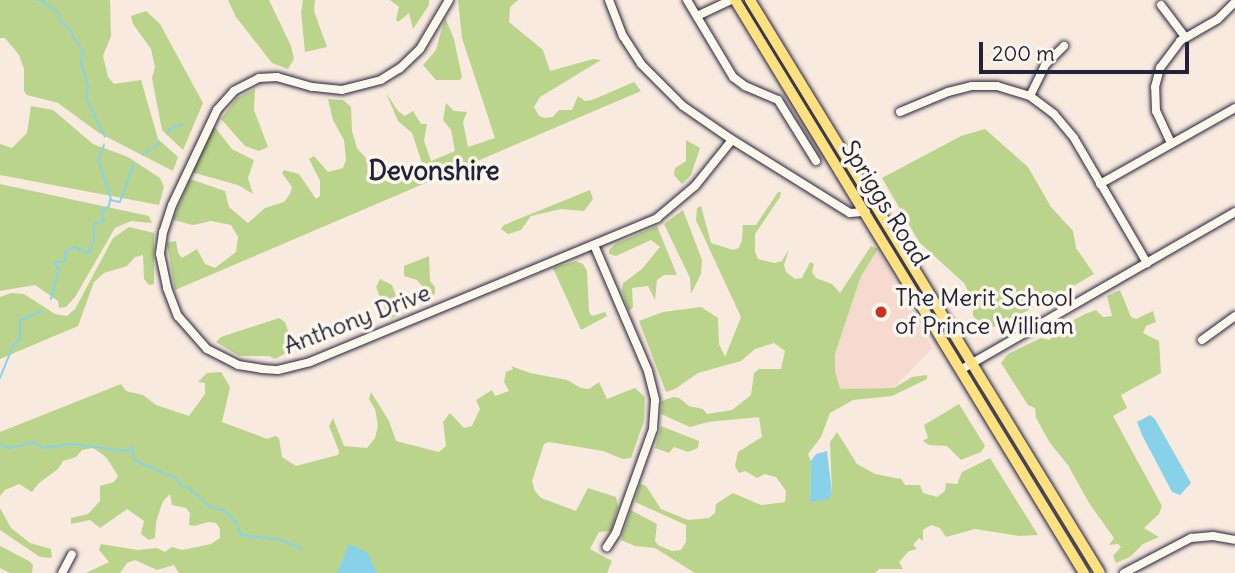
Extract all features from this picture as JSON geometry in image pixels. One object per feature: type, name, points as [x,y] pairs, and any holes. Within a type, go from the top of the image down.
[{"type":"main road","name":"Spriggs Road","points":[[733,0],[866,212],[1084,573]]},
{"type":"main road","name":"Spriggs Road","points":[[750,0],[1100,573]]},
{"type":"street","name":"Anthony Drive","points":[[449,0],[420,50],[381,80],[351,89],[334,90],[268,77],[249,81],[226,99],[208,127],[163,232],[161,265],[178,316],[196,340],[227,361],[250,368],[278,370],[314,360],[645,223],[670,209],[695,186],[732,140]]},
{"type":"street","points":[[609,0],[623,36],[649,74],[683,106],[732,140],[853,215],[866,212]]},
{"type":"street","points":[[687,0],[733,77],[745,86],[778,100],[816,161]]},
{"type":"street","points":[[696,16],[733,0]]},
{"type":"street","points":[[1171,143],[1159,121],[1155,87],[1166,57],[1185,37],[1218,19],[1235,2]]},
{"type":"street","points":[[1161,5],[1185,37]]},
{"type":"street","points":[[1030,96],[1045,65],[1064,46]]},
{"type":"street","points":[[900,112],[948,92],[972,86],[997,86],[1030,96],[1066,127],[1147,263]]},
{"type":"street","points":[[1100,184],[1235,108]]},
{"type":"street","points":[[962,369],[1235,212]]},
{"type":"street","points":[[594,245],[648,371],[655,400],[653,429],[616,533],[607,547]]},
{"type":"street","points":[[1202,340],[1235,316]]},
{"type":"street","points":[[1124,573],[1191,538],[1213,536],[1235,540]]},
{"type":"street","points":[[62,573],[72,554]]},
{"type":"shaded area","name":"The Merit School of Prince William","points":[[878,249],[932,348],[894,388],[834,390],[835,354],[861,276]]},
{"type":"green space","points":[[0,0],[110,0],[111,36],[103,56],[108,77],[114,84],[141,80],[158,139],[178,157],[173,171],[99,133],[58,103],[27,95],[24,91],[24,69],[19,55],[5,38],[0,38]]},
{"type":"green space","points":[[228,0],[269,0],[291,46],[294,59],[288,69],[272,63],[236,17]]},
{"type":"green space","points":[[303,0],[315,0],[314,11],[327,47],[305,52],[301,12]]},
{"type":"green space","points":[[390,0],[429,0],[429,5],[413,29],[409,13],[398,22],[396,20],[399,7]]},
{"type":"green space","points":[[458,0],[518,0],[510,7],[509,22],[543,50],[550,71],[593,59],[601,60],[540,97],[534,107],[539,116],[553,117],[559,110],[572,110],[578,96],[585,101],[592,100],[634,82],[641,91],[175,290],[167,243],[176,241],[178,253],[182,258],[197,249],[205,264],[215,268],[236,252],[238,237],[231,225],[211,221],[193,225],[173,220],[190,179],[225,191],[229,207],[248,223],[265,208],[284,202],[290,194],[292,187],[282,173],[284,170],[299,174],[316,199],[320,196],[320,181],[309,159],[314,156],[328,172],[343,168],[346,160],[344,140],[333,120],[328,99],[343,100],[351,107],[352,131],[357,148],[387,182],[423,166],[412,133],[398,121],[386,93],[398,111],[405,116],[413,111],[421,124],[427,124],[424,141],[431,161],[455,151],[451,130],[443,120],[446,103],[454,111],[467,112],[463,122],[468,147],[495,138],[462,38]]},
{"type":"green space","points":[[146,11],[160,24],[203,103],[183,150],[162,130],[152,78],[155,67],[151,49],[133,24],[131,16]]},
{"type":"green space","points":[[445,17],[454,39],[462,77],[460,80],[436,80],[423,65],[436,50]]},
{"type":"green space","points":[[255,89],[254,110],[268,147],[259,151],[245,146],[221,119],[237,98]]},
{"type":"green space","points":[[31,106],[53,110],[93,144],[128,157],[160,178],[164,187],[159,205],[0,175],[0,144],[12,148],[27,133]]},
{"type":"green space","points":[[214,126],[232,149],[254,160],[248,178],[253,194],[238,185],[191,172]]},
{"type":"green space","points":[[985,129],[1028,167],[1051,207],[1073,231],[1076,248],[1094,274],[1046,302],[983,332],[973,315],[973,302],[964,283],[919,242],[882,178],[961,136]]},
{"type":"green space","points":[[686,140],[700,148],[691,175],[682,184],[674,175],[675,168],[686,161]]},
{"type":"green space","points":[[0,184],[149,216],[152,223],[131,221],[115,228],[75,297],[66,307],[59,308],[58,301],[35,285],[0,291]]},
{"type":"green space","points":[[590,190],[593,199],[584,211],[561,209],[531,216],[521,230],[508,234],[501,229],[504,225]]},
{"type":"green space","points":[[778,192],[781,192],[780,197],[755,234],[755,252],[758,259],[774,263],[782,261],[789,249],[784,265],[786,272],[795,279],[802,278],[810,262],[814,264],[812,272],[816,278],[832,284],[840,293],[871,246],[878,249],[861,276],[835,354],[835,371],[840,389],[894,388],[912,377],[927,375],[927,379],[892,396],[853,400],[830,413],[821,437],[808,454],[811,461],[810,502],[832,493],[830,442],[837,432],[857,464],[875,474],[901,479],[905,485],[920,485],[923,493],[937,497],[945,491],[946,483],[957,484],[962,472],[990,458],[1038,535],[1019,536],[975,529],[946,537],[940,528],[931,525],[923,530],[923,541],[919,538],[913,545],[917,549],[909,551],[899,562],[903,569],[879,569],[875,573],[695,573],[655,548],[635,546],[621,540],[631,510],[657,524],[655,541],[658,545],[672,551],[681,550],[686,542],[686,525],[635,502],[640,484],[646,486],[661,509],[688,520],[709,518],[715,513],[716,504],[733,493],[761,505],[785,502],[786,491],[776,477],[765,474],[757,478],[745,471],[739,473],[735,466],[738,452],[762,437],[759,417],[708,422],[690,427],[661,414],[662,401],[673,397],[689,406],[703,409],[707,414],[732,410],[751,395],[754,373],[759,369],[781,369],[785,351],[774,343],[755,349],[741,361],[698,373],[666,392],[639,321],[663,312],[701,307],[718,318],[719,344],[725,357],[741,317],[696,220],[697,208],[701,206],[711,243],[733,250],[739,248],[743,225],[756,225]]},
{"type":"green space","points":[[683,210],[702,260],[701,274],[691,294],[690,278],[664,224]]},
{"type":"green space","points":[[657,226],[677,275],[664,275],[657,280],[655,300],[648,286],[632,288],[633,307],[629,311],[622,291],[623,283],[642,269],[660,247],[651,240],[616,256],[609,254],[609,250],[615,244]]},
{"type":"green space","points":[[129,227],[154,233],[154,284],[149,285],[144,279],[143,255],[135,257],[127,266],[104,273],[94,282],[78,326],[0,359],[0,297],[11,293],[24,294],[55,314],[67,316],[75,309],[113,238]]},
{"type":"green space","points":[[429,256],[430,281],[435,287],[435,294],[430,296],[417,280],[404,276],[404,266]]},
{"type":"green space","points":[[576,261],[583,264],[587,271],[589,312],[592,316],[605,312],[607,316],[581,330],[553,268]]},
{"type":"green space","points":[[380,279],[392,285],[399,304],[399,315],[389,319],[376,287]]},
{"type":"green space","points":[[1120,290],[1131,317],[1136,319],[1153,311],[1156,322],[1146,326],[1143,333],[1159,341],[1161,373],[1121,395],[1127,408],[1113,416],[1162,506],[1159,514],[1144,528],[1159,537],[1143,544],[1130,557],[1116,563],[1113,556],[1121,547],[1118,544],[1109,545],[1114,538],[1089,503],[1068,465],[1050,443],[1036,418],[1035,408],[1028,405],[1001,363],[1008,354],[1041,338],[1050,340],[1057,329],[1085,314],[1096,310],[1103,317],[1112,316],[1107,296]]},
{"type":"green space","points":[[279,318],[285,322],[294,349],[275,359],[269,356],[239,356],[216,342],[221,337]]},
{"type":"green space","points":[[511,366],[530,373],[567,380],[581,388],[589,389],[599,382],[607,399],[635,388],[645,397],[644,421],[631,458],[623,459],[603,451],[549,442],[544,444],[532,481],[541,498],[576,511],[588,488],[616,497],[618,507],[611,531],[599,532],[590,549],[612,561],[607,573],[179,573],[174,565],[157,570],[135,560],[127,563],[120,573],[86,573],[109,562],[99,550],[101,544],[138,550],[157,548],[165,552],[172,547],[182,550],[211,544],[220,538],[220,529],[216,523],[189,525],[190,513],[186,508],[172,505],[170,494],[163,501],[156,522],[155,538],[149,540],[141,534],[144,521],[127,509],[100,528],[90,520],[71,524],[71,518],[88,514],[100,501],[100,486],[114,482],[118,476],[106,457],[93,448],[82,450],[76,457],[63,461],[58,469],[39,483],[32,492],[19,484],[5,490],[0,496],[0,432],[121,384],[126,391],[143,395],[156,405],[189,416],[205,394],[205,383],[198,382],[207,373],[221,372],[230,387],[222,422],[267,439],[275,436],[279,438],[282,457],[296,466],[338,455],[339,451],[329,426],[333,418],[344,446],[367,448],[375,438],[378,426],[375,409],[369,399],[371,392],[389,421],[396,441],[439,452],[446,446],[443,422],[450,413],[464,428],[472,426],[480,409],[476,400],[492,390],[495,396],[509,391],[504,382],[506,372],[513,369]]},
{"type":"green space","points":[[959,404],[985,446],[981,452],[961,460],[947,446],[929,445],[923,441],[928,438],[924,425]]},
{"type":"green space","points":[[661,426],[699,441],[698,448],[688,452],[674,447],[669,453],[655,448]]},
{"type":"green space","points":[[0,508],[11,528],[30,543],[51,549],[52,558],[40,557],[0,530]]},
{"type":"green space","points":[[0,546],[29,561],[33,565],[32,573],[10,573],[0,568]]},
{"type":"water","points":[[1150,415],[1155,419],[1191,483],[1180,495],[1172,492],[1137,422]]},
{"type":"water","points":[[827,451],[832,493],[829,499],[810,502],[811,461],[816,454]]},
{"type":"water","points":[[349,544],[367,552],[377,573],[337,573]]},
{"type":"waterway","points":[[35,0],[41,0],[59,13],[60,21],[67,26],[83,53],[81,63],[88,86],[86,98],[105,137]]},
{"type":"waterway","points":[[168,133],[170,129],[182,124]]},
{"type":"waterway","points":[[143,155],[159,143]]},
{"type":"waterway","points":[[104,145],[98,159],[111,199]]},
{"type":"waterway","points":[[51,299],[59,269],[54,263],[65,261],[65,252],[75,247],[88,253],[94,241],[94,224],[104,221],[101,211],[109,206],[110,200],[120,202],[134,163]]},
{"type":"waterway","points":[[0,378],[13,346],[20,338],[20,320],[42,311]]},
{"type":"waterway","points":[[0,444],[9,448],[34,442],[43,448],[71,444],[127,451],[132,447],[134,460],[178,479],[180,485],[189,488],[211,508],[224,510],[237,523],[241,535],[281,540],[301,548]]},
{"type":"place","name":"The Merit School of Prince William","points":[[881,312]]},
{"type":"district","name":"Devonshire","points":[[434,171]]}]
